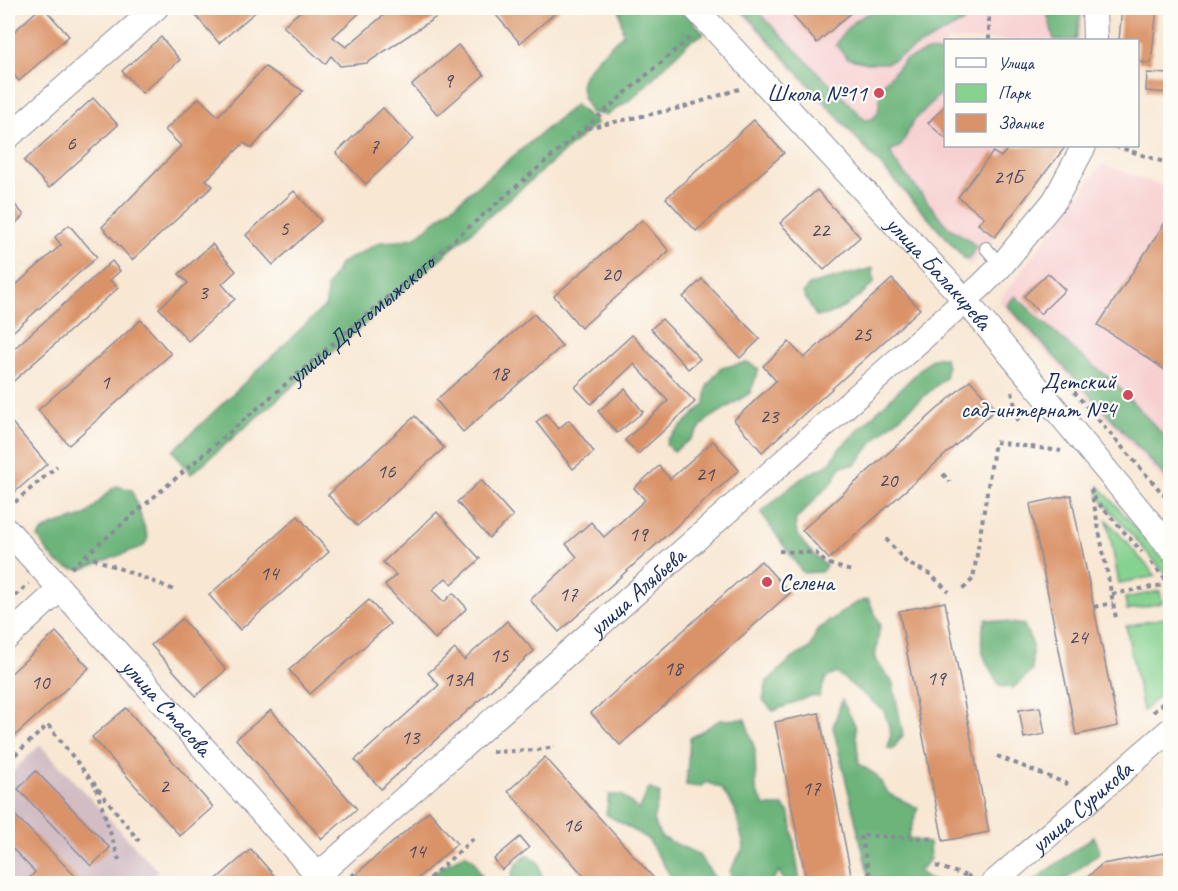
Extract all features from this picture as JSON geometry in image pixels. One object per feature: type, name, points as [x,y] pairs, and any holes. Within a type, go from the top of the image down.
[{"type":"street","points":[[8,137],[156,8]]},
{"type":"street","points":[[1094,8],[1095,39]]},
{"type":"street","name":"улица Балакирева","points":[[702,15],[965,300],[1170,547]]},
{"type":"street","name":"улица Алябьева","points":[[317,881],[965,300],[994,257],[1055,200],[1083,147]]},
{"type":"street","name":"улица Стасова","points":[[8,531],[317,881]]},
{"type":"street","points":[[8,637],[60,589]]},
{"type":"street","name":"улица Сурикова","points":[[992,884],[1170,730]]},
{"type":"path","points":[[988,39],[989,8]]},
{"type":"path","name":"улица Даргомыжского","points":[[60,589],[63,575],[85,555],[584,129],[702,15]]},
{"type":"path","points":[[584,129],[684,107],[762,81]]},
{"type":"path","points":[[1118,147],[1170,164]]},
{"type":"path","points":[[1011,389],[1018,421]]},
{"type":"path","points":[[963,589],[973,579],[995,442],[1065,451]]},
{"type":"path","points":[[8,508],[57,466]]},
{"type":"path","points":[[943,474],[950,482]]},
{"type":"path","points":[[1089,480],[1116,618]]},
{"type":"path","points":[[1093,496],[1170,585]]},
{"type":"path","points":[[886,539],[907,563],[930,574],[949,592]]},
{"type":"path","points":[[778,551],[816,553],[826,563],[851,571]]},
{"type":"path","points":[[85,555],[177,591]]},
{"type":"path","points":[[1112,594],[1170,585]]},
{"type":"path","points":[[1094,607],[1113,603]]},
{"type":"path","points":[[8,761],[48,725],[139,841]]},
{"type":"path","points":[[490,752],[555,747]]},
{"type":"path","points":[[998,756],[1070,785]]},
{"type":"path","points":[[95,784],[119,860]]},
{"type":"path","points":[[872,884],[860,835],[931,839]]},
{"type":"path","points":[[423,884],[474,838]]},
{"type":"path","points":[[936,866],[968,877]]},
{"type":"path","points":[[352,873],[362,884]]},
{"type":"shaded area","name":"Школа №11","points":[[736,8],[1083,8],[1079,39],[944,39],[944,147],[1009,147],[1001,157],[993,152],[959,197],[984,217],[978,225],[995,237],[970,267]]},
{"type":"shaded area","name":"Детский сад-интернат №4","points":[[1102,164],[1170,189],[1170,489],[999,301]]},
{"type":"shaded area","points":[[40,745],[158,871],[143,883],[8,884],[8,776]]},
{"type":"green space","points":[[619,8],[683,8],[704,34],[690,41],[633,98],[607,115],[591,113],[582,94],[582,81],[594,62],[623,34]]},
{"type":"green space","points":[[740,8],[754,8],[865,120],[872,119],[878,113],[882,85],[905,60],[928,51],[944,53],[944,90],[913,122],[901,146],[890,151],[895,162],[948,227],[968,239],[976,247],[970,258],[965,259]]},
{"type":"green space","points":[[879,8],[910,8],[912,10],[919,8],[989,8],[887,63],[867,63],[847,58],[836,45],[844,31],[854,22]]},
{"type":"green space","points":[[1046,8],[1082,8],[1076,39],[1054,39]]},
{"type":"green space","points":[[575,105],[597,123],[191,474],[173,451],[326,305],[327,287],[341,263],[381,242],[416,237]]},
{"type":"green space","points":[[873,268],[874,283],[862,294],[839,310],[816,316],[803,293],[809,285]]},
{"type":"green space","points":[[1015,296],[1081,356],[1111,379],[1170,442],[1170,482],[1007,305]]},
{"type":"green space","points":[[945,358],[947,367],[945,378],[878,436],[855,465],[841,466],[833,481],[796,519],[797,533],[810,551],[826,566],[821,572],[803,573],[761,513],[802,478],[827,465],[839,449],[930,360]]},
{"type":"green space","points":[[747,362],[759,369],[750,393],[707,420],[691,439],[674,451],[666,445],[668,439],[705,404],[707,386],[721,368]]},
{"type":"green space","points":[[117,486],[132,490],[148,538],[144,546],[83,569],[67,568],[61,565],[38,537],[47,528],[85,515]]},
{"type":"green space","points":[[1099,486],[1170,567],[1170,579],[1099,497]]},
{"type":"green space","points":[[1107,520],[1156,576],[1119,583]]},
{"type":"green space","points":[[1160,591],[1162,603],[1127,610],[1125,598]]},
{"type":"green space","points":[[868,599],[880,624],[875,659],[893,683],[903,735],[892,750],[888,748],[891,733],[884,711],[837,673],[826,678],[819,697],[810,696],[773,711],[763,700],[767,682],[790,660],[810,648],[817,630],[854,604]]},
{"type":"green space","points":[[1168,617],[1170,620],[1170,686],[1143,711],[1126,626]]},
{"type":"green space","points":[[986,619],[1024,625],[1032,643],[1032,671],[1013,688],[1000,686],[986,662],[981,638]]},
{"type":"green space","points":[[842,700],[855,725],[859,764],[876,775],[889,794],[918,808],[908,838],[929,843],[930,859],[919,871],[935,883],[876,883],[868,873],[833,727]]},
{"type":"green space","points":[[745,719],[755,750],[756,791],[765,806],[783,806],[790,814],[800,883],[785,883],[779,871],[773,883],[732,883],[730,871],[744,847],[735,809],[721,788],[707,782],[700,787],[686,785],[690,738],[720,720]]},
{"type":"green space","points":[[649,788],[660,794],[653,820],[661,837],[698,854],[717,881],[716,883],[675,883],[647,838],[606,814],[609,795],[622,795],[639,810]]},
{"type":"green space","points":[[1094,836],[1100,852],[1061,883],[1031,883]]},
{"type":"green space","points":[[465,854],[474,860],[485,883],[424,883],[438,869]]},
{"type":"green space","points":[[529,855],[539,863],[543,883],[511,883],[516,866]]},
{"type":"building","points":[[40,8],[44,8],[69,36],[19,81],[8,68],[8,37]]},
{"type":"building","points":[[194,8],[260,8],[219,43],[191,10]]},
{"type":"building","points":[[304,8],[365,8],[333,37],[346,47],[392,8],[446,8],[435,18],[367,63],[340,66],[331,56],[325,64],[283,26]]},
{"type":"building","points":[[490,8],[561,8],[520,43]]},
{"type":"building","points":[[803,8],[856,8],[817,43],[793,16]]},
{"type":"building","points":[[1122,8],[1157,8],[1151,63],[1139,62],[1139,39],[1119,39]]},
{"type":"building","points":[[161,37],[180,60],[142,93],[122,71]]},
{"type":"building","points":[[458,45],[484,75],[438,115],[412,85]]},
{"type":"building","points":[[265,67],[303,91],[252,148],[244,143],[206,180],[213,186],[132,260],[102,227],[181,146],[165,130],[199,98],[218,116]]},
{"type":"building","points":[[1147,73],[1170,74],[1170,93],[1146,91]]},
{"type":"building","points":[[93,98],[118,125],[49,188],[24,161]]},
{"type":"building","points":[[944,107],[944,137],[928,123]]},
{"type":"building","points":[[383,108],[413,139],[366,184],[336,153]]},
{"type":"building","points":[[754,120],[784,153],[696,231],[666,198]]},
{"type":"building","points":[[1009,147],[1065,147],[995,237],[978,224],[984,217],[958,197],[993,152],[1001,157]]},
{"type":"building","points":[[817,190],[860,237],[824,270],[780,223]]},
{"type":"building","points":[[294,191],[321,221],[273,265],[246,235]]},
{"type":"building","points":[[8,197],[24,215],[8,231]]},
{"type":"building","points":[[1170,215],[1170,373],[1098,325]]},
{"type":"building","points":[[642,220],[669,251],[581,328],[554,296]]},
{"type":"building","points":[[69,225],[97,257],[8,336],[8,292],[61,245],[55,237]]},
{"type":"building","points":[[212,244],[236,271],[222,284],[235,299],[188,341],[159,308],[188,283],[179,274]]},
{"type":"building","points":[[112,261],[120,271],[110,280],[118,288],[8,386],[8,354]]},
{"type":"building","points":[[1048,273],[1065,290],[1040,314],[1024,296]]},
{"type":"building","points":[[702,279],[760,339],[740,358],[683,297]]},
{"type":"building","points":[[892,279],[920,309],[762,452],[734,420],[776,381],[763,366],[789,342],[804,358]]},
{"type":"building","points":[[534,314],[562,346],[463,432],[436,400]]},
{"type":"building","points":[[662,319],[700,359],[688,369],[651,329]]},
{"type":"building","points":[[141,320],[171,354],[69,445],[38,410]]},
{"type":"building","points":[[632,335],[695,402],[638,454],[625,440],[668,401],[634,364],[591,404],[575,387]]},
{"type":"building","points":[[970,380],[996,409],[829,559],[802,530]]},
{"type":"building","points":[[625,389],[643,412],[617,433],[598,411]]},
{"type":"building","points":[[546,414],[558,429],[569,420],[594,452],[573,469],[536,422]]},
{"type":"building","points":[[415,416],[444,448],[357,526],[328,495]]},
{"type":"building","points":[[8,418],[47,464],[15,492],[8,484]]},
{"type":"building","points":[[713,441],[739,470],[559,632],[530,600],[577,557],[566,544],[591,522],[604,537],[645,500],[634,488],[659,466],[670,479]]},
{"type":"building","points":[[481,480],[513,516],[489,538],[457,502]]},
{"type":"building","points":[[1071,495],[1118,726],[1076,735],[1030,504]]},
{"type":"building","points":[[437,512],[480,559],[452,584],[446,578],[432,590],[444,602],[453,593],[467,608],[435,639],[385,585],[396,575],[383,562]]},
{"type":"building","points":[[298,516],[329,552],[240,630],[209,595]]},
{"type":"building","points":[[761,561],[790,593],[620,745],[591,713]]},
{"type":"building","points":[[369,600],[390,624],[310,694],[289,670]]},
{"type":"building","points":[[945,602],[989,832],[943,841],[899,611]]},
{"type":"building","points":[[182,619],[226,670],[196,696],[151,645]]},
{"type":"building","points":[[507,621],[534,651],[381,789],[355,760],[439,685],[428,673],[455,649],[464,660]]},
{"type":"building","points":[[56,632],[89,668],[8,742],[8,676]]},
{"type":"building","points":[[1040,707],[1045,734],[1024,738],[1019,710]]},
{"type":"building","points":[[126,708],[213,807],[180,836],[92,737]]},
{"type":"building","points":[[271,710],[357,809],[322,839],[236,739]]},
{"type":"building","points":[[819,713],[853,884],[807,884],[775,722]]},
{"type":"building","points":[[545,757],[659,884],[591,884],[508,791]]},
{"type":"building","points":[[36,771],[110,848],[91,866],[18,789]]},
{"type":"building","points":[[8,808],[83,884],[24,884],[35,872],[8,844]]},
{"type":"building","points":[[429,811],[457,844],[411,884],[366,884],[357,873]]},
{"type":"building","points":[[520,837],[529,848],[502,870],[494,859]]},
{"type":"building","points":[[251,849],[277,879],[272,884],[211,884]]},
{"type":"building","points":[[1170,852],[1170,884],[1080,884],[1102,864]]},
{"type":"place","name":"Школа №11","points":[[879,93]]},
{"type":"place","name":"Детский сад-интернат №4","points":[[1128,395]]},
{"type":"place","name":"Селена","points":[[767,582]]}]
